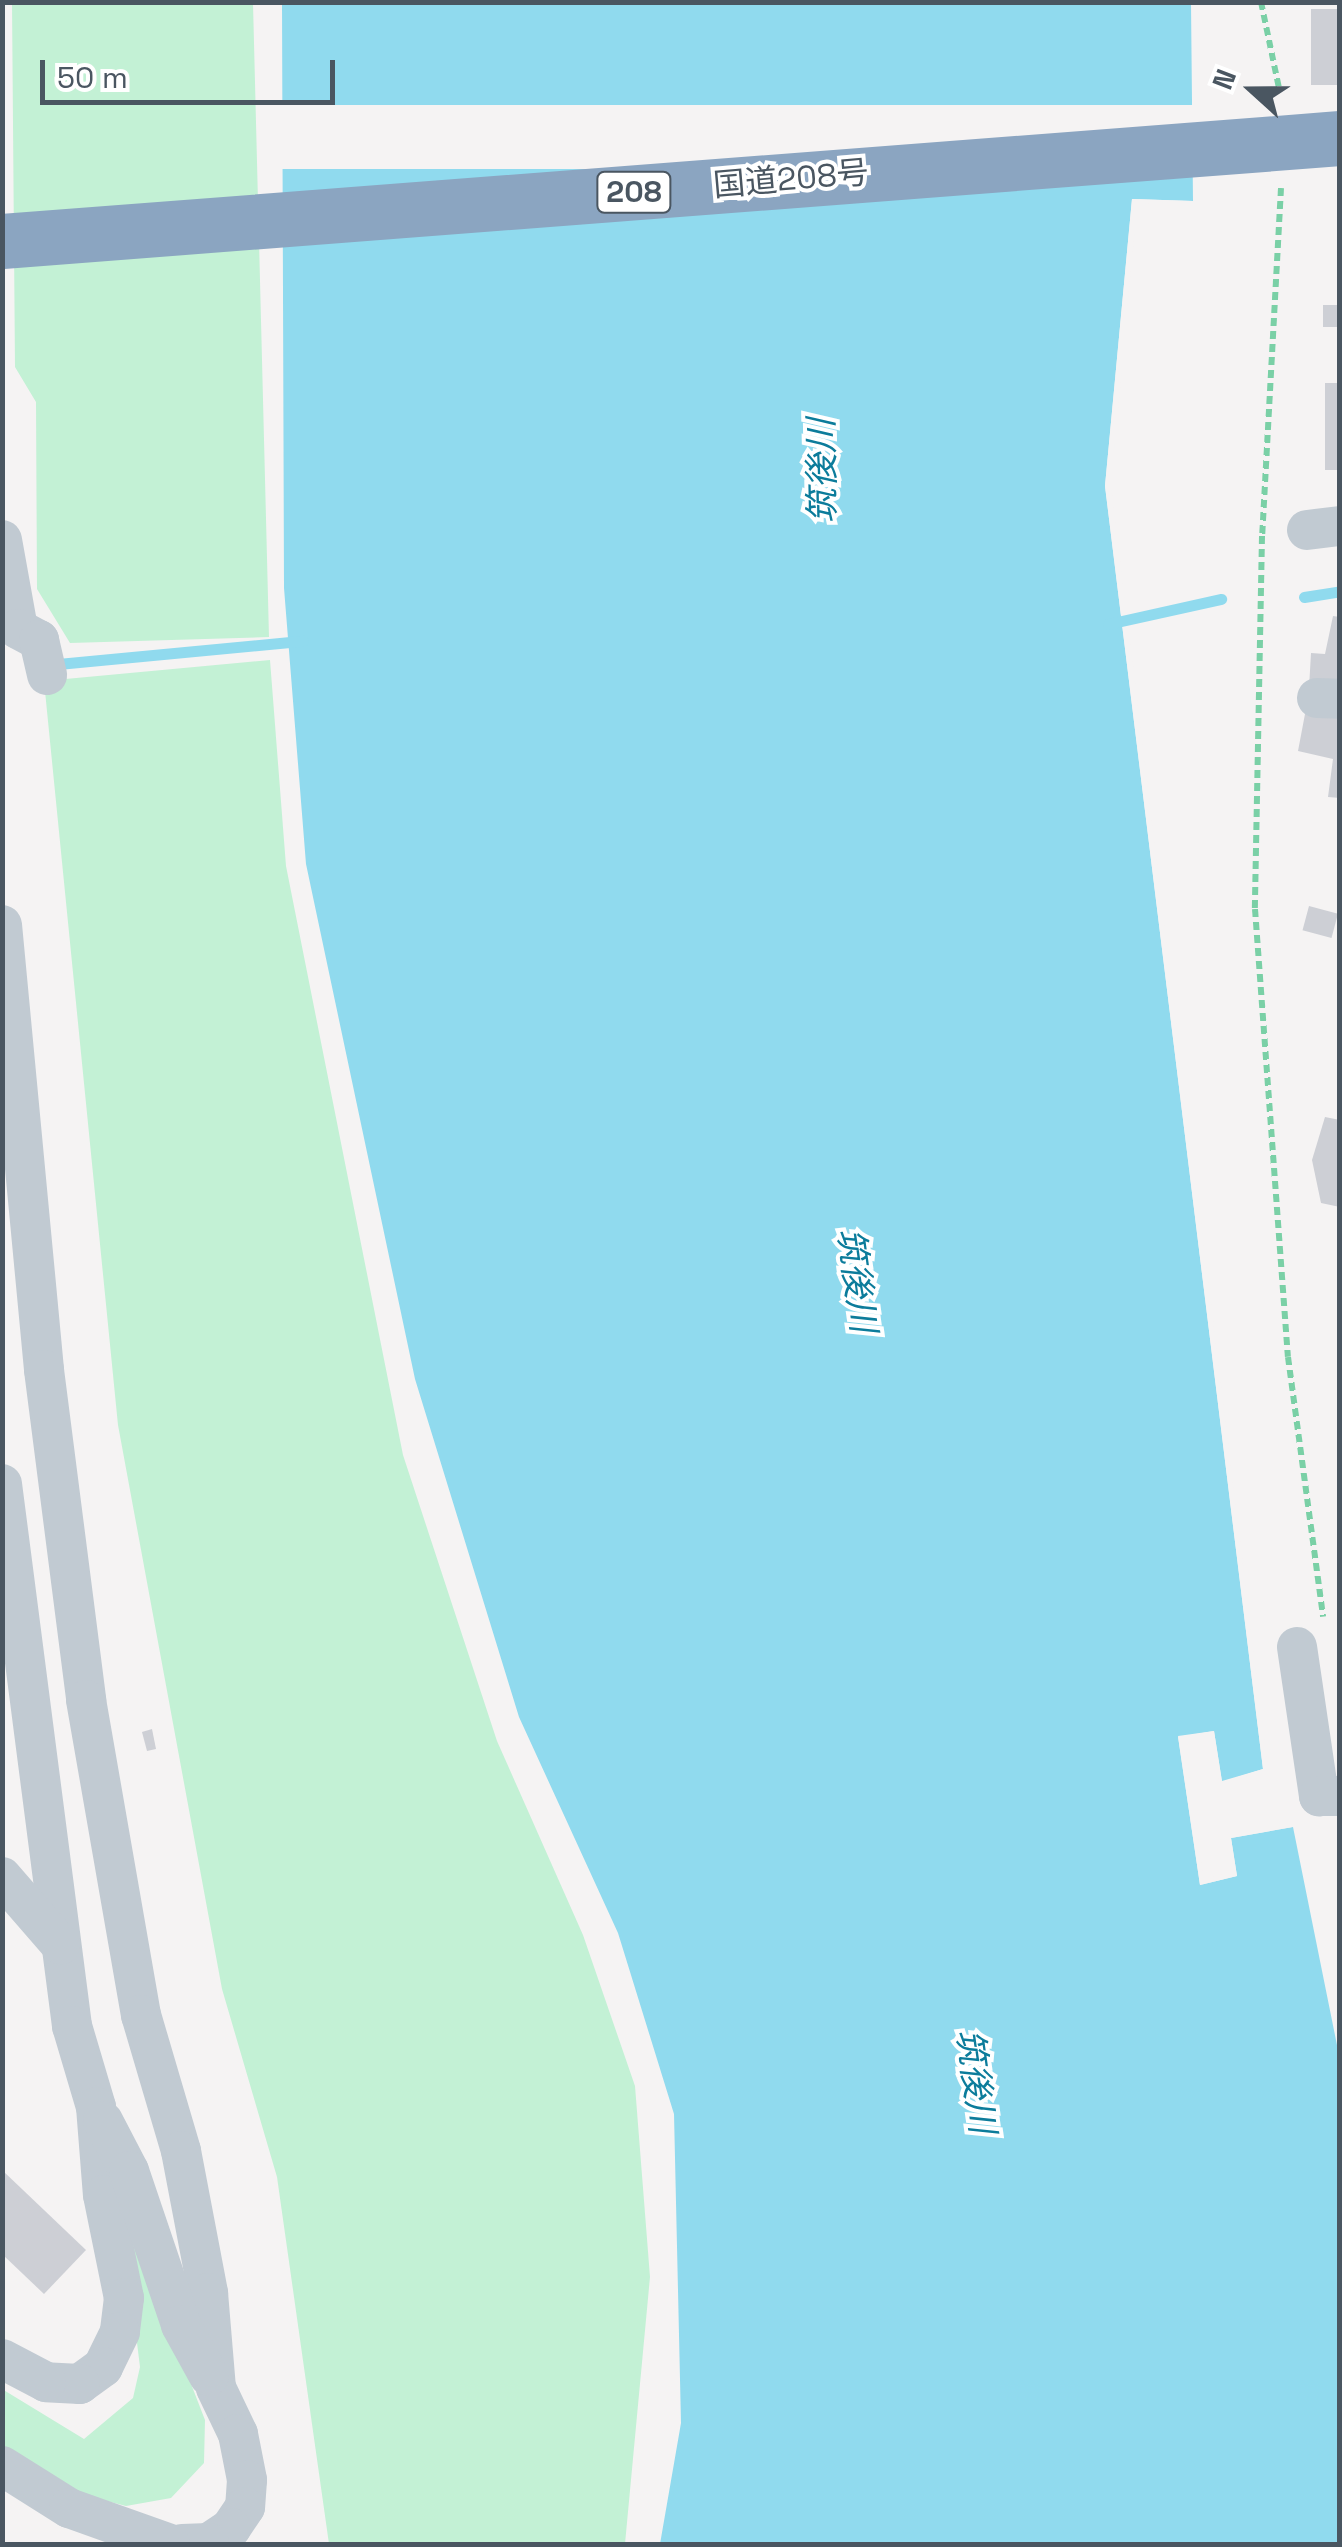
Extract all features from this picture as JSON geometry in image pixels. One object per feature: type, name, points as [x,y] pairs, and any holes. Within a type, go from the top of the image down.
[{"type":"highway","name":"国道208号","points":[[2,241],[1273,160],[1340,138]]},
{"type":"street","points":[[2,540],[18,629],[40,640],[47,675]]},
{"type":"street","points":[[2,925],[44,1370],[86,1700],[141,2015],[181,2151],[205,2275],[216,2388]]},
{"type":"street","points":[[2,1484],[72,2026],[96,2107],[130,2171],[181,2326],[238,2434],[244,2507],[231,2528],[208,2542],[182,2544]]},
{"type":"street","points":[[1310,1636],[1319,1796],[1340,1796]]},
{"type":"street","points":[[2,1877],[60,1944]]},
{"type":"street","points":[[2,2360],[46,2382],[80,2384],[103,2366],[120,2332],[124,2298],[103,2195],[96,2107]]},
{"type":"street","points":[[2,2466],[69,2508],[170,2544]]},
{"type":"path","points":[[1261,2],[1278,88]]},
{"type":"path","points":[[1273,160],[1254,909],[1310,1636]]},
{"type":"green space","points":[[12,3],[253,3],[269,637],[70,643],[37,589],[36,402],[15,367]]},
{"type":"green space","points":[[270,660],[286,866],[403,1455],[497,1741],[583,1935],[635,2086],[650,2277],[625,2544],[329,2544],[277,2177],[222,1989],[118,1425],[44,681]]},
{"type":"green space","points":[[119,2198],[205,2420],[204,2463],[171,2498],[126,2506],[76,2493],[3,2446],[2,2389],[84,2439],[133,2398],[140,2367]]},
{"type":"water","name":"筑後川","points":[[282,3],[1191,3],[1193,201],[1132,199],[1105,486],[1263,1769],[1222,1782],[1214,1731],[1178,1737],[1200,1885],[1237,1876],[1231,1838],[1293,1827],[1339,2055],[1339,2544],[660,2544],[681,2423],[674,2114],[618,1933],[519,1717],[415,1379],[306,864],[284,588]]},
{"type":"pier","points":[[275,105],[1199,105],[1199,169],[275,169]]},
{"type":"pier","points":[[1132,199],[1193,201],[1137,204],[1111,486],[1268,1769],[1220,1786],[1210,1737],[1184,1740],[1204,1879],[1231,1872],[1229,1833],[1298,1826],[1231,1838],[1237,1876],[1200,1885],[1178,1736],[1214,1731],[1222,1781],[1263,1769],[1105,486]]},
{"type":"building","points":[[1311,9],[1340,9],[1340,85],[1311,85]]},
{"type":"building","points":[[1323,305],[1340,305],[1340,327],[1323,327]]},
{"type":"building","points":[[1325,383],[1340,383],[1340,470],[1325,470]]},
{"type":"building","points":[[1333,616],[1340,617],[1340,691],[1309,688],[1311,653],[1325,654]]},
{"type":"building","points":[[1305,714],[1340,715],[1340,798],[1328,797],[1333,759],[1298,751]]},
{"type":"building","points":[[1309,906],[1338,914],[1332,938],[1303,930]]},
{"type":"building","points":[[1325,1117],[1340,1120],[1340,1207],[1321,1203],[1312,1160]]},
{"type":"building","points":[[152,1729],[156,1749],[147,1751],[142,1732]]},
{"type":"building","points":[[2,2170],[86,2250],[44,2294],[2,2254]]},
{"type":"waterway","points":[[1304,597],[1340,591]]},
{"type":"waterway","points":[[1108,624],[1221,599]]},
{"type":"waterway","points":[[58,664],[303,641]]}]
